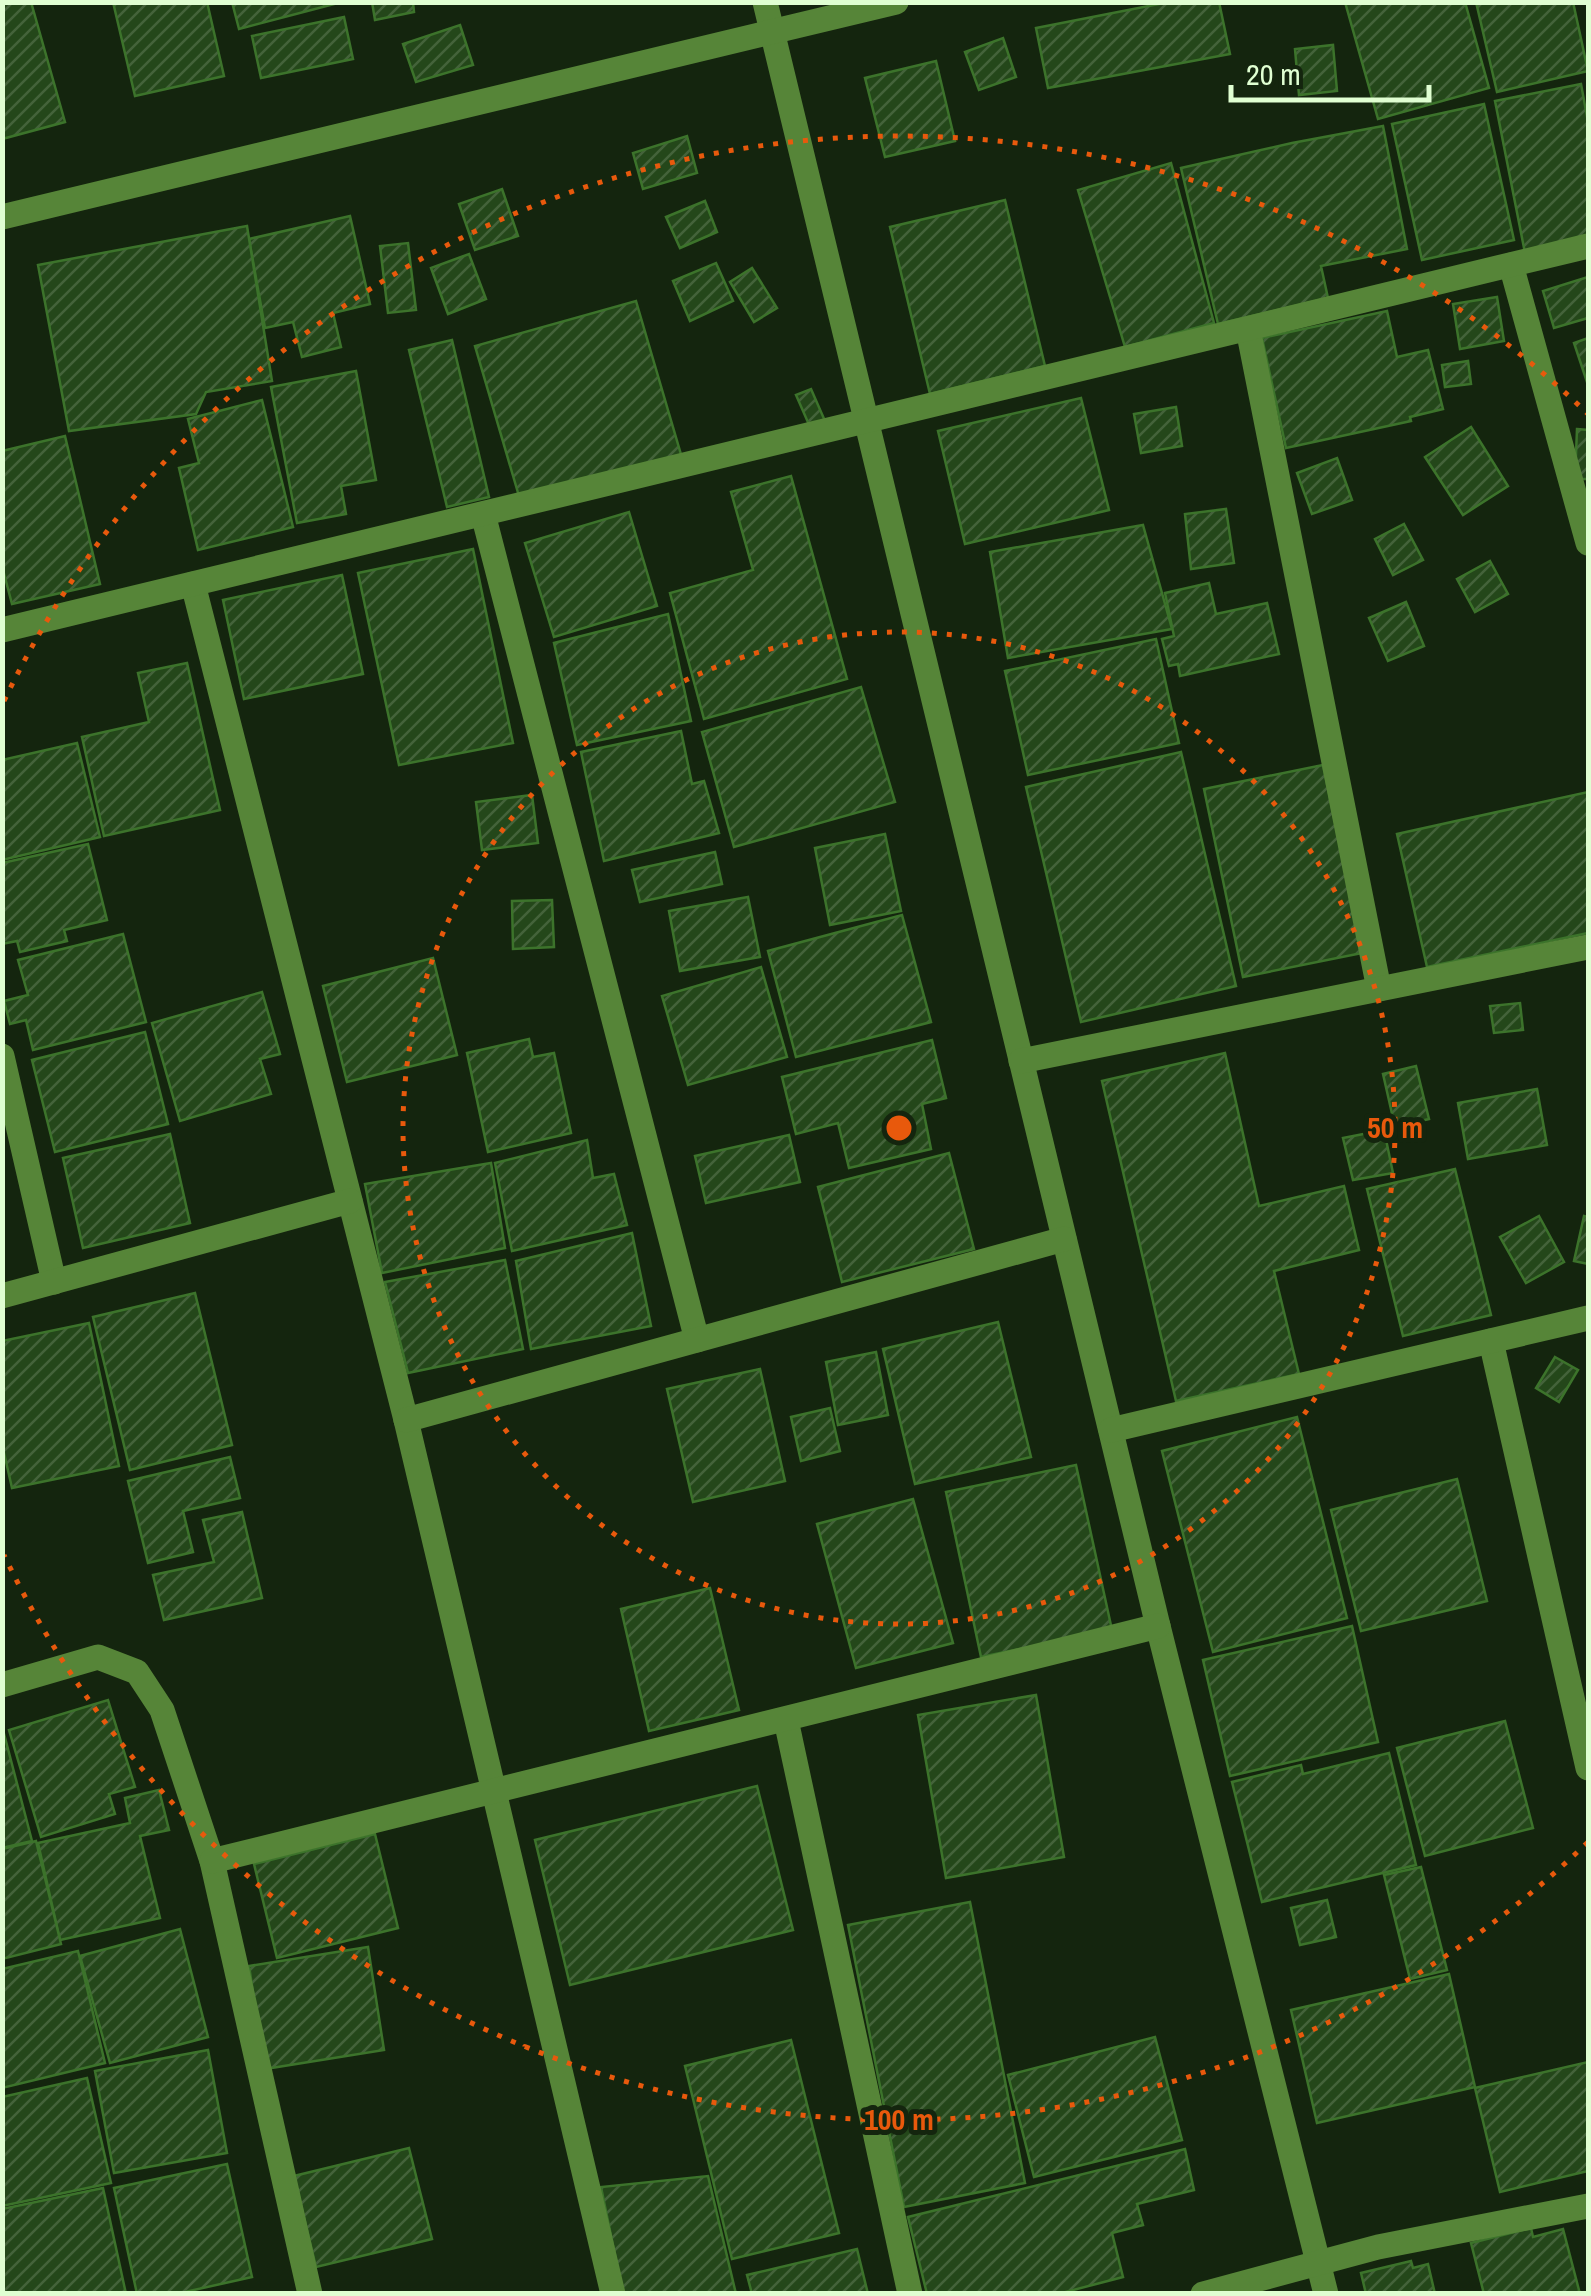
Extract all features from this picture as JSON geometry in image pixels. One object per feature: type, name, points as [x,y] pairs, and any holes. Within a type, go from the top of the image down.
[{"type":"street","points":[[765,2],[1158,1626],[1326,2294]]},
{"type":"street","points":[[2,217],[896,2]]},
{"type":"street","points":[[2,630],[1588,246]]},
{"type":"street","points":[[1512,265],[1588,544]]},
{"type":"street","points":[[1248,329],[1379,989]]},
{"type":"street","points":[[483,514],[697,1340]]},
{"type":"street","points":[[193,584],[406,1420],[613,2294]]},
{"type":"street","points":[[1021,1061],[1588,947]]},
{"type":"street","points":[[2,1056],[54,1282]]},
{"type":"street","points":[[2,1296],[350,1201]]},
{"type":"street","points":[[406,1420],[1064,1238]]},
{"type":"street","points":[[1111,1430],[1588,1318]]},
{"type":"street","points":[[1491,1340],[1588,1768]]},
{"type":"street","points":[[212,1861],[1158,1626]]},
{"type":"street","points":[[2,1686],[98,1658],[136,1672],[162,1710],[212,1861],[310,2294]]},
{"type":"street","points":[[786,1720],[910,2294]]},
{"type":"street","points":[[1203,2294],[1378,2247],[1588,2206]]},
{"type":"building","points":[[2,2],[31,2],[65,122],[2,139]]},
{"type":"building","points":[[113,2],[207,2],[224,76],[135,96]]},
{"type":"building","points":[[232,2],[338,2],[338,3],[239,29]]},
{"type":"building","points":[[372,2],[413,2],[414,12],[375,20]]},
{"type":"building","points":[[1169,2],[1219,2],[1230,54],[1048,88],[1036,28]]},
{"type":"building","points":[[1345,2],[1465,2],[1489,88],[1378,119]]},
{"type":"building","points":[[1476,2],[1573,2],[1588,71],[1497,92]]},
{"type":"building","points":[[344,17],[353,59],[261,78],[252,36]]},
{"type":"building","points":[[460,25],[473,65],[416,82],[403,44]]},
{"type":"building","points":[[1003,38],[1016,77],[979,90],[965,52]]},
{"type":"building","points":[[1333,45],[1337,91],[1299,95],[1295,49]]},
{"type":"building","points":[[936,61],[955,141],[885,157],[865,78]]},
{"type":"building","points":[[1581,84],[1588,122],[1588,240],[1525,253],[1495,101]]},
{"type":"building","points":[[1484,104],[1514,240],[1422,260],[1392,124]]},
{"type":"building","points":[[1383,126],[1407,249],[1321,266],[1328,298],[1218,324],[1181,168]]},
{"type":"building","points":[[687,136],[697,173],[643,189],[633,153]]},
{"type":"building","points":[[1171,163],[1214,323],[1125,347],[1078,190]]},
{"type":"building","points":[[502,189],[518,236],[475,250],[459,204]]},
{"type":"building","points":[[1005,200],[1045,366],[930,394],[890,227]]},
{"type":"building","points":[[705,201],[717,232],[680,248],[666,217]]},
{"type":"building","points":[[350,216],[370,304],[333,313],[341,347],[302,357],[293,322],[265,328],[249,239]]},
{"type":"building","points":[[247,226],[272,381],[206,392],[196,414],[69,431],[38,265]]},
{"type":"building","points":[[408,243],[416,310],[388,313],[380,246]]},
{"type":"building","points":[[469,254],[486,299],[448,314],[431,268]]},
{"type":"building","points":[[716,263],[733,301],[690,321],[673,281]]},
{"type":"building","points":[[752,268],[777,308],[754,322],[730,282]]},
{"type":"building","points":[[1588,277],[1588,318],[1554,328],[1543,291]]},
{"type":"building","points":[[1497,297],[1504,341],[1460,349],[1453,304]]},
{"type":"building","points":[[636,301],[682,458],[521,503],[475,346]]},
{"type":"building","points":[[1387,311],[1397,357],[1428,350],[1443,409],[1410,417],[1411,421],[1286,448],[1262,338]]},
{"type":"building","points":[[1588,338],[1588,385],[1574,343]]},
{"type":"building","points":[[452,340],[489,497],[447,507],[409,350]]},
{"type":"building","points":[[1468,361],[1471,384],[1445,387],[1442,365]]},
{"type":"building","points":[[356,371],[376,480],[341,486],[346,514],[297,523],[271,387]]},
{"type":"building","points":[[811,389],[825,421],[810,427],[796,395]]},
{"type":"building","points":[[1081,398],[1109,510],[965,544],[938,431]]},
{"type":"building","points":[[262,400],[293,527],[198,550],[179,468],[199,463],[188,419]]},
{"type":"building","points":[[1176,407],[1182,446],[1141,453],[1134,414]]},
{"type":"building","points":[[1471,427],[1508,486],[1463,515],[1425,457]]},
{"type":"building","points":[[1577,429],[1588,430],[1588,479],[1575,479]]},
{"type":"building","points":[[65,436],[100,584],[12,604],[2,566],[2,451]]},
{"type":"building","points":[[1337,458],[1352,500],[1312,514],[1297,473]]},
{"type":"building","points":[[791,476],[847,679],[704,719],[670,593],[753,570],[731,492]]},
{"type":"building","points":[[1226,509],[1234,563],[1191,569],[1185,514]]},
{"type":"building","points":[[629,512],[657,606],[554,637],[525,543]]},
{"type":"building","points":[[1404,524],[1423,560],[1393,575],[1375,539]]},
{"type":"building","points":[[1143,525],[1172,629],[1008,658],[990,552]]},
{"type":"building","points":[[473,549],[513,743],[399,765],[358,573]]},
{"type":"building","points":[[1490,561],[1508,594],[1475,612],[1457,579]]},
{"type":"building","points":[[342,575],[363,674],[244,699],[223,600]]},
{"type":"building","points":[[1209,583],[1216,614],[1267,603],[1279,654],[1180,676],[1178,664],[1169,666],[1162,639],[1174,636],[1165,593]]},
{"type":"building","points":[[1406,602],[1424,646],[1388,661],[1369,618]]},
{"type":"building","points":[[668,614],[691,721],[577,745],[554,643]]},
{"type":"building","points":[[1156,639],[1179,743],[1028,775],[1005,671]]},
{"type":"building","points":[[187,663],[220,810],[104,836],[82,737],[149,722],[138,673]]},
{"type":"building","points":[[861,687],[895,802],[734,847],[702,732]]},
{"type":"building","points":[[681,731],[692,784],[704,781],[719,833],[604,861],[581,752]]},
{"type":"building","points":[[77,743],[100,837],[2,860],[2,760]]},
{"type":"building","points":[[1181,752],[1236,986],[1081,1022],[1026,787]]},
{"type":"building","points":[[1323,765],[1362,953],[1243,977],[1204,789]]},
{"type":"building","points":[[1588,792],[1588,933],[1427,967],[1397,834]]},
{"type":"building","points":[[532,795],[538,843],[482,850],[476,802]]},
{"type":"building","points":[[885,834],[901,911],[830,925],[815,848]]},
{"type":"building","points":[[88,844],[107,920],[64,930],[67,941],[20,952],[17,941],[2,944],[2,863]]},
{"type":"building","points":[[715,852],[722,884],[640,902],[632,870]]},
{"type":"building","points":[[748,897],[760,957],[680,971],[669,911]]},
{"type":"building","points":[[552,900],[554,947],[513,949],[512,901]]},
{"type":"building","points":[[902,915],[931,1022],[796,1057],[768,951]]},
{"type":"building","points":[[123,934],[146,1022],[33,1050],[26,1020],[10,1024],[4,1001],[28,995],[18,960]]},
{"type":"building","points":[[433,958],[457,1055],[347,1082],[323,986]]},
{"type":"building","points":[[761,967],[787,1057],[688,1085],[662,996]]},
{"type":"building","points":[[262,992],[280,1054],[260,1059],[271,1094],[180,1121],[152,1023]]},
{"type":"building","points":[[1520,1003],[1523,1030],[1494,1033],[1490,1006]]},
{"type":"building","points":[[145,1032],[168,1124],[55,1152],[32,1060]]},
{"type":"building","points":[[529,1039],[533,1057],[554,1053],[571,1133],[488,1152],[467,1053]]},
{"type":"building","points":[[932,1040],[946,1098],[922,1104],[931,1149],[849,1168],[838,1123],[796,1134],[782,1077]]},
{"type":"building","points":[[1225,1053],[1259,1206],[1344,1186],[1359,1250],[1274,1271],[1299,1374],[1176,1401],[1102,1081]]},
{"type":"building","points":[[1416,1066],[1429,1119],[1395,1127],[1383,1074]]},
{"type":"building","points":[[1537,1089],[1547,1145],[1468,1159],[1458,1103]]},
{"type":"building","points":[[1384,1130],[1393,1173],[1353,1180],[1343,1138]]},
{"type":"building","points":[[170,1134],[190,1223],[83,1248],[63,1158]]},
{"type":"building","points":[[789,1135],[800,1182],[706,1203],[695,1156]]},
{"type":"building","points":[[587,1140],[593,1178],[614,1174],[627,1225],[512,1251],[495,1163]]},
{"type":"building","points":[[949,1153],[974,1249],[842,1282],[818,1187]]},
{"type":"building","points":[[491,1163],[505,1248],[382,1273],[365,1184]]},
{"type":"building","points":[[1455,1169],[1491,1315],[1403,1336],[1367,1189]]},
{"type":"building","points":[[1539,1216],[1564,1262],[1526,1283],[1500,1237]]},
{"type":"building","points":[[1584,1216],[1588,1217],[1588,1264],[1574,1261]]},
{"type":"building","points":[[632,1233],[651,1326],[531,1349],[516,1261]]},
{"type":"building","points":[[505,1260],[523,1349],[408,1373],[385,1282]]},
{"type":"building","points":[[195,1293],[232,1445],[130,1470],[93,1317]]},
{"type":"building","points":[[998,1322],[1031,1457],[915,1484],[883,1349]]},
{"type":"building","points":[[89,1323],[119,1466],[12,1488],[2,1444],[2,1341]]},
{"type":"building","points":[[876,1352],[888,1415],[838,1425],[826,1362]]},
{"type":"building","points":[[1555,1357],[1578,1370],[1559,1402],[1536,1388]]},
{"type":"building","points":[[760,1369],[785,1481],[693,1502],[667,1389]]},
{"type":"building","points":[[830,1408],[840,1451],[801,1461],[791,1417]]},
{"type":"building","points":[[1297,1417],[1347,1618],[1213,1652],[1162,1451]]},
{"type":"building","points":[[230,1457],[240,1498],[183,1511],[193,1552],[148,1563],[128,1481]]},
{"type":"building","points":[[1076,1465],[1112,1630],[981,1657],[946,1492]]},
{"type":"building","points":[[1457,1479],[1487,1601],[1361,1631],[1331,1510]]},
{"type":"building","points":[[913,1499],[953,1643],[856,1668],[817,1524]]},
{"type":"building","points":[[242,1512],[262,1598],[164,1620],[153,1575],[214,1562],[203,1520]]},
{"type":"building","points":[[710,1588],[739,1710],[649,1731],[621,1609]]},
{"type":"building","points":[[1352,1626],[1378,1742],[1230,1776],[1203,1660]]},
{"type":"building","points":[[1036,1695],[1064,1857],[946,1878],[918,1715]]},
{"type":"building","points":[[108,1700],[135,1787],[109,1794],[115,1814],[41,1837],[9,1730]]},
{"type":"building","points":[[1505,1721],[1533,1828],[1425,1856],[1397,1748]]},
{"type":"building","points":[[2,1726],[32,1841],[2,1848]]},
{"type":"building","points":[[1389,1753],[1416,1865],[1262,1902],[1232,1782],[1301,1765],[1303,1774]]},
{"type":"building","points":[[757,1786],[793,1930],[570,1985],[535,1840]]},
{"type":"building","points":[[159,1790],[169,1830],[140,1836],[160,1918],[60,1940],[38,1843],[130,1823],[125,1798]]},
{"type":"building","points":[[375,1834],[398,1928],[277,1958],[254,1864]]},
{"type":"building","points":[[36,1841],[61,1944],[2,1959],[2,1849]]},
{"type":"building","points":[[1421,1867],[1447,1970],[1410,1979],[1384,1875]]},
{"type":"building","points":[[1327,1900],[1336,1937],[1300,1945],[1291,1908]]},
{"type":"building","points":[[970,1902],[1025,2183],[904,2207],[848,1925]]},
{"type":"building","points":[[180,1929],[208,2037],[110,2063],[80,1956]]},
{"type":"building","points":[[368,1947],[384,2050],[265,2069],[249,1966]]},
{"type":"building","points":[[78,1951],[105,2063],[2,2088],[2,1969]]},
{"type":"building","points":[[1449,1974],[1475,2087],[1317,2123],[1291,2010]]},
{"type":"building","points":[[1155,2037],[1182,2140],[1034,2177],[1008,2075]]},
{"type":"building","points":[[791,2040],[839,2233],[732,2259],[685,2066]]},
{"type":"building","points":[[208,2050],[227,2153],[114,2173],[95,2071]]},
{"type":"building","points":[[1588,2062],[1588,2171],[1500,2192],[1475,2088]]},
{"type":"building","points":[[87,2078],[111,2183],[2,2206],[2,2097]]},
{"type":"building","points":[[409,2148],[432,2239],[316,2267],[294,2176]]},
{"type":"building","points":[[1185,2149],[1194,2190],[1137,2204],[1143,2225],[1112,2233],[1123,2277],[1058,2294],[927,2294],[908,2217]]},
{"type":"building","points":[[227,2164],[252,2277],[176,2294],[137,2294],[114,2188]]},
{"type":"building","points":[[708,2176],[736,2294],[623,2294],[601,2187]]},
{"type":"building","points":[[103,2188],[126,2294],[2,2294],[2,2209]]},
{"type":"building","points":[[1531,2228],[1533,2237],[1563,2229],[1580,2294],[1484,2294],[1471,2243]]},
{"type":"building","points":[[857,2249],[868,2294],[752,2294],[747,2275]]},
{"type":"building","points":[[1411,2261],[1413,2268],[1428,2264],[1435,2294],[1366,2294],[1361,2273]]}]
